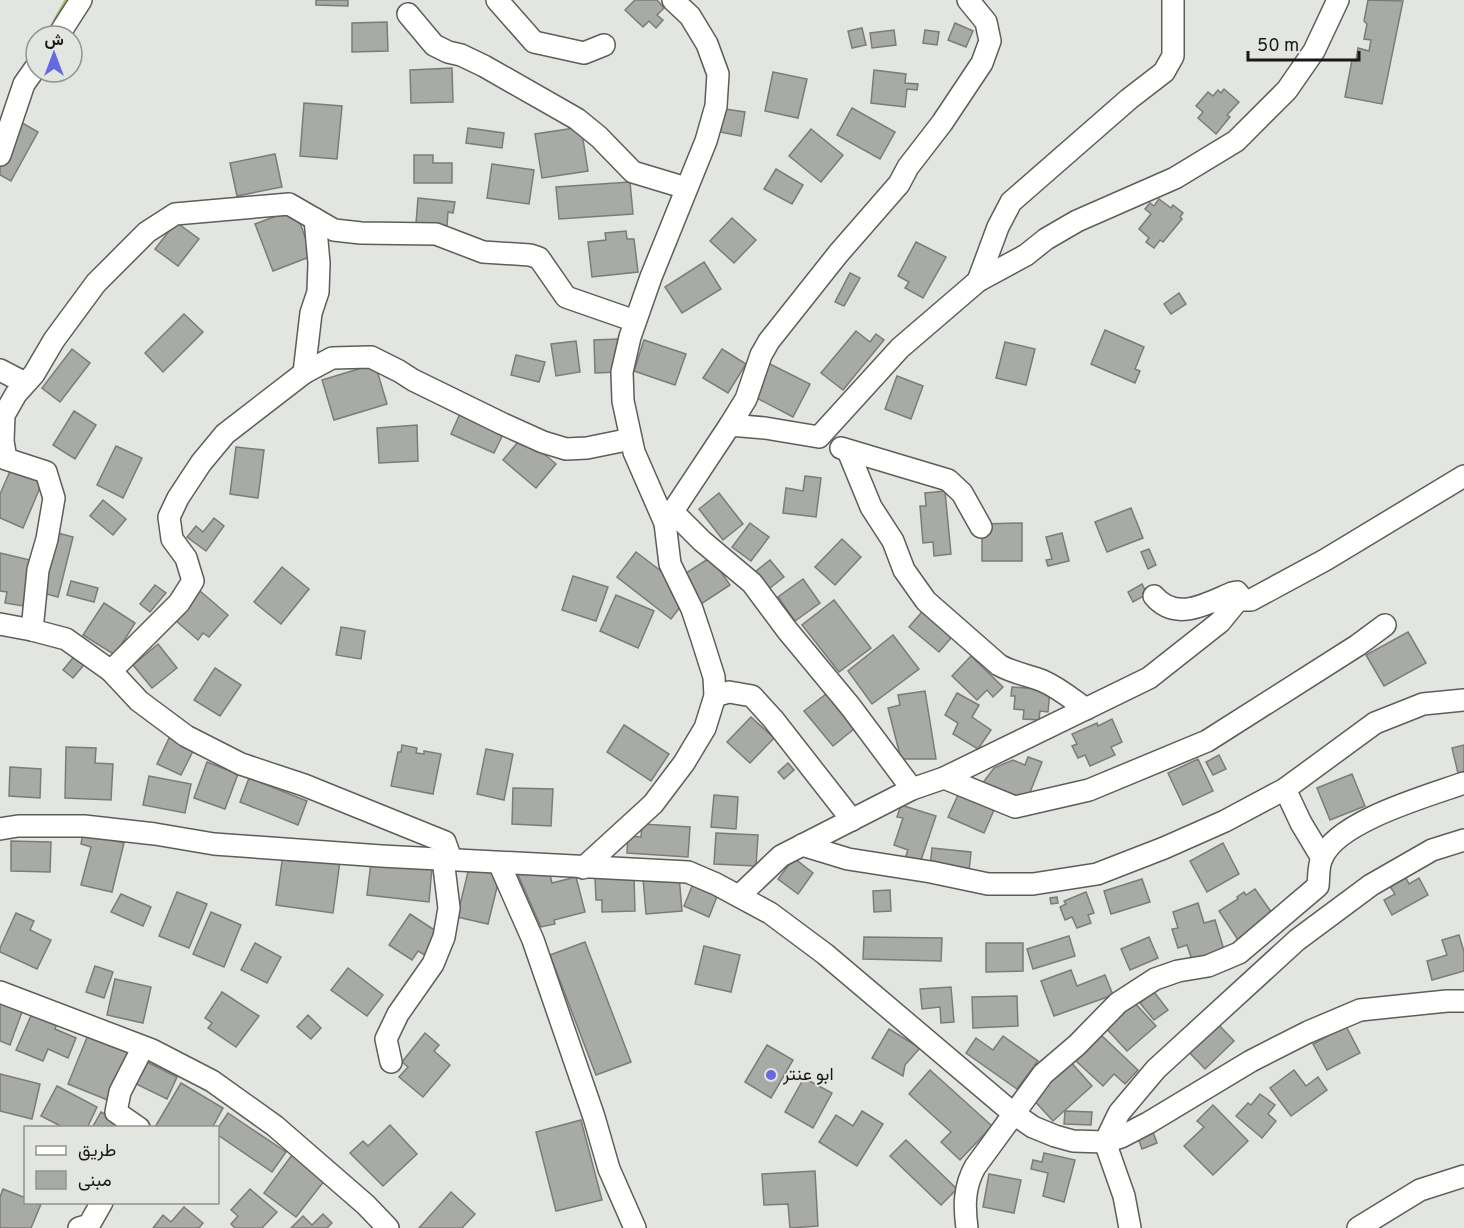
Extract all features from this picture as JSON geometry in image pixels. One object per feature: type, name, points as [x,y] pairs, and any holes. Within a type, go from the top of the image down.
[{"type":"street","points":[[66,24],[81,0]]},
{"type":"street","points":[[497,0],[534,42],[584,53],[604,45]]},
{"type":"street","points":[[673,0],[690,16],[707,44],[718,74],[716,106],[706,141],[630,337],[622,372],[623,401],[634,452],[669,517],[752,584],[850,706],[912,789]]},
{"type":"street","points":[[583,868],[653,804],[684,763],[705,728],[715,696],[714,677],[692,609],[670,564],[669,517],[746,399],[761,355],[769,341],[838,254],[899,184],[908,167],[942,123],[982,63],[990,41],[986,22],[968,0]]},
{"type":"street","points":[[978,281],[998,227],[1011,202],[1129,99],[1164,72],[1173,56],[1173,0]]},
{"type":"street","points":[[819,438],[900,348],[978,281],[1026,255],[1046,239],[1077,221],[1175,178],[1236,141],[1287,90],[1314,51],[1338,0]]},
{"type":"street","points":[[408,14],[434,45],[476,62],[577,119],[599,137],[633,172],[686,188]]},
{"type":"street","points":[[0,155],[24,84]]},
{"type":"street","points":[[32,630],[39,570],[54,498],[46,472],[6,459],[3,441],[4,415],[15,394],[34,374],[54,340],[96,283],[147,232],[175,214],[289,204],[334,230],[361,234],[436,234],[483,252],[530,255],[539,258],[566,297],[635,321]]},
{"type":"street","points":[[304,373],[311,313],[318,292],[319,264],[315,219]]},
{"type":"street","points":[[111,671],[179,603],[193,581],[186,558],[172,539],[169,517],[201,463],[225,434],[304,373],[332,358],[371,357],[413,380],[543,442],[566,449],[587,448],[631,440]]},
{"type":"street","points":[[0,370],[25,383]]},
{"type":"street","points":[[730,425],[765,428],[819,438],[848,452],[948,480],[962,493],[981,527]]},
{"type":"street","points":[[848,452],[871,507],[893,542],[904,570],[926,601],[999,664],[1061,690],[1086,709]]},
{"type":"street","points":[[1238,600],[1251,600],[1325,560],[1464,476]]},
{"type":"street","points":[[739,896],[782,856],[802,845],[912,789],[944,778],[1149,678],[1220,622],[1240,596],[1237,592],[1232,593],[1198,607],[1182,610],[1168,608],[1154,596]]},
{"type":"street","points":[[0,624],[66,639],[111,671],[139,701],[186,736],[241,764],[304,785],[445,842],[449,908],[444,937],[433,964],[398,1014],[386,1039],[392,1062]]},
{"type":"street","points":[[944,778],[1015,807],[1089,790],[1207,741],[1358,645],[1385,625]]},
{"type":"street","points":[[715,696],[729,692],[752,696],[773,719],[852,820]]},
{"type":"street","points":[[802,845],[848,859],[932,872],[988,884],[1034,884],[1097,874],[1215,825],[1285,789],[1375,723],[1423,704],[1464,700]]},
{"type":"street","points":[[967,1228],[965,1193],[968,1180],[975,1167],[1043,1074],[1128,996],[1155,979],[1178,970],[1208,966],[1239,953],[1318,886],[1322,858],[1338,837],[1367,820],[1404,804],[1464,783]]},
{"type":"street","points":[[1285,789],[1301,823],[1322,858]]},
{"type":"street","points":[[0,829],[18,826],[84,826],[155,834],[214,844],[583,868],[688,872],[770,913],[825,954],[1014,1114],[1033,1127],[1073,1141],[1105,1142],[1121,1137],[1251,1061],[1308,1032],[1360,1010],[1448,1000],[1464,1001]]},
{"type":"street","points":[[1130,1228],[1126,1202],[1105,1142],[1119,1113],[1156,1069],[1297,940],[1371,885],[1432,850],[1464,840]]},
{"type":"street","points":[[499,863],[533,940],[594,1117],[609,1169],[634,1228]]},
{"type":"street","points":[[0,992],[143,1047],[212,1081],[275,1126],[388,1228]]},
{"type":"street","points":[[136,1126],[116,1112],[120,1092],[143,1047]]},
{"type":"street","points":[[1358,1228],[1420,1190],[1464,1176]]},
{"type":"street","points":[[79,1228],[88,1225],[101,1204]]},
{"type":"building","points":[[316,0],[348,0],[348,6],[316,5]]},
{"type":"building","points":[[635,0],[657,0],[664,8],[657,15],[663,20],[656,28],[649,21],[643,27],[625,10]]},
{"type":"building","points":[[1368,0],[1403,1],[1382,104],[1345,97],[1352,60],[1356,61],[1358,48],[1369,51],[1371,40],[1364,39],[1367,24],[1364,21]]},
{"type":"building","points":[[387,22],[388,51],[352,52],[352,23]]},
{"type":"building","points":[[955,23],[973,31],[966,47],[948,40]]},
{"type":"building","points":[[862,28],[866,45],[852,48],[848,31]]},
{"type":"building","points":[[894,30],[896,45],[872,48],[870,33]]},
{"type":"building","points":[[925,30],[939,32],[937,45],[923,43]]},
{"type":"building","points":[[452,68],[453,102],[411,103],[410,70]]},
{"type":"building","points":[[874,70],[906,74],[905,83],[918,84],[917,90],[907,89],[905,107],[871,103]]},
{"type":"building","points":[[773,72],[807,79],[798,118],[765,111]]},
{"type":"building","points":[[1224,89],[1239,102],[1227,115],[1230,117],[1216,134],[1198,118],[1203,112],[1196,106],[1208,92],[1213,96],[1218,90],[1221,93]]},
{"type":"building","points":[[304,103],[342,106],[337,159],[300,156]]},
{"type":"building","points":[[852,108],[895,132],[880,159],[837,135]]},
{"type":"building","points":[[725,109],[745,112],[741,136],[720,132]]},
{"type":"building","points":[[19,121],[38,132],[11,181],[0,175],[0,167],[18,133]]},
{"type":"building","points":[[581,127],[588,171],[542,178],[535,134]]},
{"type":"building","points":[[468,128],[504,133],[502,148],[466,143]]},
{"type":"building","points":[[811,129],[843,155],[821,182],[789,156]]},
{"type":"building","points":[[275,154],[282,187],[237,196],[230,163]]},
{"type":"building","points":[[414,155],[433,155],[433,163],[452,163],[452,183],[414,183]]},
{"type":"building","points":[[492,164],[534,170],[529,204],[487,198]]},
{"type":"building","points":[[776,169],[803,185],[792,204],[764,189]]},
{"type":"building","points":[[630,182],[633,214],[559,219],[556,187]]},
{"type":"building","points":[[418,198],[455,202],[453,213],[448,212],[447,226],[416,223]]},
{"type":"building","points":[[1159,199],[1171,208],[1173,205],[1183,213],[1180,217],[1182,219],[1163,242],[1160,240],[1154,248],[1146,242],[1149,238],[1139,229],[1151,214],[1145,209],[1150,203],[1154,206]]},
{"type":"building","points":[[295,209],[312,256],[273,271],[255,224]]},
{"type":"building","points":[[732,218],[756,240],[734,263],[710,241]]},
{"type":"building","points":[[176,222],[199,239],[178,266],[155,249]]},
{"type":"building","points":[[626,231],[627,239],[634,239],[638,272],[592,277],[588,242],[606,240],[605,233]]},
{"type":"building","points":[[916,242],[946,257],[923,298],[905,288],[909,282],[898,276]]},
{"type":"building","points":[[704,262],[721,289],[682,313],[665,287]]},
{"type":"building","points":[[850,273],[860,278],[844,306],[835,302]]},
{"type":"building","points":[[1179,293],[1186,304],[1171,314],[1164,304]]},
{"type":"building","points":[[184,314],[203,332],[163,372],[145,353]]},
{"type":"building","points":[[1105,330],[1144,347],[1135,369],[1140,371],[1135,383],[1091,364]]},
{"type":"building","points":[[856,331],[870,342],[876,334],[884,340],[843,390],[821,373]]},
{"type":"building","points":[[618,339],[619,372],[595,373],[594,340]]},
{"type":"building","points":[[644,340],[686,354],[675,385],[634,371]]},
{"type":"building","points":[[576,341],[580,372],[556,376],[551,344]]},
{"type":"building","points":[[1005,342],[1035,349],[1026,385],[996,378]]},
{"type":"building","points":[[72,349],[90,363],[60,402],[42,388]]},
{"type":"building","points":[[722,349],[746,364],[728,393],[703,378]]},
{"type":"building","points":[[516,355],[545,362],[539,382],[511,375]]},
{"type":"building","points":[[768,363],[810,384],[793,417],[751,395]]},
{"type":"building","points":[[375,364],[387,404],[334,420],[322,380]]},
{"type":"building","points":[[897,376],[923,386],[911,419],[885,409]]},
{"type":"building","points":[[462,409],[506,428],[494,453],[451,434]]},
{"type":"building","points":[[74,411],[96,425],[75,459],[53,445]]},
{"type":"building","points":[[417,425],[418,461],[379,463],[377,428]]},
{"type":"building","points":[[523,436],[556,464],[536,488],[503,460]]},
{"type":"building","points":[[116,446],[142,458],[123,498],[97,485]]},
{"type":"building","points":[[236,447],[264,450],[258,498],[230,494]]},
{"type":"building","points":[[11,469],[42,483],[23,528],[0,518],[0,494]]},
{"type":"building","points":[[805,476],[821,478],[816,517],[783,513],[786,488],[803,491]]},
{"type":"building","points":[[945,491],[951,554],[934,556],[933,542],[923,543],[920,506],[926,506],[925,493]]},
{"type":"building","points":[[719,493],[743,524],[723,540],[699,509]]},
{"type":"building","points":[[103,500],[126,519],[113,535],[90,516]]},
{"type":"building","points":[[1131,508],[1143,538],[1107,552],[1095,522]]},
{"type":"building","points":[[214,518],[224,526],[206,551],[187,537],[196,526],[203,532]]},
{"type":"building","points":[[750,523],[769,537],[751,561],[732,547]]},
{"type":"building","points":[[1022,523],[1022,561],[982,561],[982,524]]},
{"type":"building","points":[[58,533],[73,537],[58,597],[43,593]]},
{"type":"building","points":[[1062,533],[1069,561],[1048,566],[1046,560],[1052,559],[1046,537]]},
{"type":"building","points":[[842,539],[861,557],[835,585],[815,567]]},
{"type":"building","points":[[1149,549],[1156,565],[1148,569],[1141,552]]},
{"type":"building","points":[[636,552],[678,584],[671,593],[683,603],[671,619],[617,577]]},
{"type":"building","points":[[0,553],[30,560],[23,606],[5,603],[7,592],[0,591]]},
{"type":"building","points":[[711,557],[730,585],[701,604],[683,575]]},
{"type":"building","points":[[770,560],[784,577],[765,592],[751,575]]},
{"type":"building","points":[[282,567],[309,589],[281,624],[254,602]]},
{"type":"building","points":[[573,576],[608,587],[596,621],[562,610]]},
{"type":"building","points":[[803,579],[820,603],[795,621],[778,597]]},
{"type":"building","points":[[71,581],[98,588],[94,602],[67,595]]},
{"type":"building","points":[[1142,584],[1147,594],[1133,602],[1128,592]]},
{"type":"building","points":[[155,585],[166,593],[150,612],[140,604]]},
{"type":"building","points":[[200,591],[228,615],[209,637],[203,633],[198,640],[176,621]]},
{"type":"building","points":[[616,595],[654,611],[638,648],[600,631]]},
{"type":"building","points":[[834,600],[871,648],[839,672],[802,625]]},
{"type":"building","points":[[104,603],[135,623],[115,655],[83,635]]},
{"type":"building","points":[[927,606],[957,631],[939,652],[909,627]]},
{"type":"building","points":[[341,627],[365,631],[361,659],[336,655]]},
{"type":"building","points":[[1408,632],[1426,663],[1384,686],[1366,655]]},
{"type":"building","points":[[893,635],[919,669],[872,704],[848,671]]},
{"type":"building","points":[[158,644],[177,668],[152,688],[133,665]]},
{"type":"building","points":[[77,653],[87,661],[73,678],[63,670]]},
{"type":"building","points":[[971,656],[1003,687],[993,697],[987,690],[977,700],[952,676]]},
{"type":"building","points":[[215,668],[241,685],[220,716],[194,700]]},
{"type":"building","points":[[1012,687],[1050,690],[1048,712],[1040,711],[1039,720],[1023,719],[1024,710],[1014,709],[1015,696],[1011,696]]},
{"type":"building","points":[[925,691],[936,759],[901,759],[888,708],[900,705],[898,695]]},
{"type":"building","points":[[957,693],[979,705],[972,717],[991,730],[978,749],[953,734],[958,723],[945,715]]},
{"type":"building","points":[[826,694],[854,729],[833,746],[804,711]]},
{"type":"building","points":[[751,717],[774,738],[750,763],[727,742]]},
{"type":"building","points":[[1112,719],[1122,742],[1111,747],[1115,755],[1090,766],[1085,755],[1078,758],[1072,746],[1077,744],[1072,734]]},
{"type":"building","points":[[624,725],[669,754],[651,781],[607,752]]},
{"type":"building","points":[[169,738],[194,749],[181,775],[157,764]]},
{"type":"building","points":[[402,745],[417,748],[416,753],[424,754],[424,751],[441,754],[433,794],[391,786],[398,752],[401,752]]},
{"type":"building","points":[[1464,745],[1464,771],[1458,773],[1452,748]]},
{"type":"building","points":[[66,747],[96,748],[95,763],[113,764],[111,800],[65,798]]},
{"type":"building","points":[[486,749],[513,754],[504,800],[477,794]]},
{"type":"building","points":[[1219,755],[1226,769],[1213,775],[1206,762]]},
{"type":"building","points":[[1028,757],[1042,762],[1027,800],[982,784],[994,768],[1013,760],[1025,765]]},
{"type":"building","points":[[1198,759],[1213,791],[1183,805],[1168,773]]},
{"type":"building","points":[[207,762],[238,774],[225,809],[194,798]]},
{"type":"building","points":[[788,763],[794,770],[784,779],[778,772]]},
{"type":"building","points":[[10,767],[41,769],[40,798],[9,796]]},
{"type":"building","points":[[1352,774],[1365,806],[1330,820],[1317,788]]},
{"type":"building","points":[[149,776],[191,784],[185,813],[143,805]]},
{"type":"building","points":[[249,778],[307,801],[298,825],[240,802]]},
{"type":"building","points":[[513,788],[553,789],[551,826],[512,824]]},
{"type":"building","points":[[714,795],[738,797],[736,829],[711,827]]},
{"type":"building","points":[[958,795],[994,810],[984,833],[948,817]]},
{"type":"building","points":[[901,805],[936,816],[920,863],[905,858],[908,850],[894,845],[903,818],[897,817]]},
{"type":"building","points":[[642,824],[690,827],[688,857],[627,853],[628,836],[641,837]]},
{"type":"building","points":[[83,833],[124,843],[112,892],[81,885],[91,847],[81,844]]},
{"type":"building","points":[[716,833],[758,835],[756,866],[714,864]]},
{"type":"building","points":[[11,841],[51,842],[50,872],[11,871]]},
{"type":"building","points":[[1223,843],[1239,874],[1207,892],[1190,861]]},
{"type":"building","points":[[932,848],[971,852],[969,871],[930,867]]},
{"type":"building","points":[[283,854],[340,861],[333,913],[276,905]]},
{"type":"building","points":[[794,858],[813,873],[798,894],[778,879]]},
{"type":"building","points":[[371,862],[432,868],[429,902],[367,895]]},
{"type":"building","points":[[548,867],[552,883],[576,877],[585,912],[554,920],[555,924],[541,927],[518,875]]},
{"type":"building","points":[[469,868],[500,875],[488,924],[457,917]]},
{"type":"building","points":[[679,876],[682,911],[646,914],[643,878]]},
{"type":"building","points":[[1405,876],[1409,884],[1419,878],[1428,895],[1392,915],[1384,900],[1395,894],[1389,885]]},
{"type":"building","points":[[634,877],[635,911],[602,912],[602,900],[596,900],[595,878]]},
{"type":"building","points":[[1142,879],[1150,902],[1111,914],[1104,891]]},
{"type":"building","points":[[693,884],[718,894],[709,917],[684,906]]},
{"type":"building","points":[[1255,889],[1274,916],[1238,940],[1219,911],[1238,899],[1237,897],[1244,892],[1246,895]]},
{"type":"building","points":[[890,890],[891,911],[874,912],[873,891]]},
{"type":"building","points":[[177,892],[207,904],[189,948],[159,936]]},
{"type":"building","points":[[1086,892],[1094,913],[1088,915],[1091,923],[1077,928],[1072,917],[1065,920],[1060,907],[1066,904],[1064,901]]},
{"type":"building","points":[[121,894],[151,907],[143,926],[111,912]]},
{"type":"building","points":[[1057,897],[1058,903],[1051,904],[1050,898]]},
{"type":"building","points":[[1198,903],[1204,923],[1215,920],[1224,950],[1192,960],[1187,945],[1178,948],[1172,929],[1178,928],[1173,912]]},
{"type":"building","points":[[211,912],[241,925],[224,967],[193,954]]},
{"type":"building","points":[[16,913],[34,921],[30,930],[51,940],[37,969],[0,952]]},
{"type":"building","points":[[410,914],[439,933],[425,955],[418,951],[412,960],[389,945]]},
{"type":"building","points":[[1459,935],[1464,952],[1464,971],[1432,980],[1427,961],[1447,955],[1442,940]]},
{"type":"building","points":[[1069,936],[1075,956],[1033,969],[1027,949]]},
{"type":"building","points":[[864,937],[942,938],[941,961],[863,959]]},
{"type":"building","points":[[1149,937],[1158,958],[1130,970],[1121,949]]},
{"type":"building","points":[[585,942],[631,1062],[596,1075],[550,955]]},
{"type":"building","points":[[255,943],[281,957],[267,983],[241,970]]},
{"type":"building","points":[[986,943],[1023,943],[1023,971],[986,972]]},
{"type":"building","points":[[704,946],[740,955],[731,992],[695,984]]},
{"type":"building","points":[[95,966],[113,972],[104,998],[86,992]]},
{"type":"building","points":[[348,968],[383,995],[367,1016],[331,990]]},
{"type":"building","points":[[1071,970],[1077,986],[1105,975],[1113,995],[1054,1016],[1041,981]]},
{"type":"building","points":[[115,979],[151,987],[143,1023],[107,1015]]},
{"type":"building","points":[[951,987],[954,1022],[941,1023],[940,1007],[922,1009],[920,989]]},
{"type":"building","points":[[222,992],[259,1016],[236,1047],[208,1028],[212,1023],[205,1018]]},
{"type":"building","points":[[1154,992],[1168,1010],[1154,1020],[1140,1003]]},
{"type":"building","points":[[1017,996],[1018,1026],[973,1028],[972,997]]},
{"type":"building","points":[[0,1001],[23,1009],[10,1045],[0,1041]]},
{"type":"building","points":[[1133,1001],[1156,1026],[1127,1051],[1104,1026]]},
{"type":"building","points":[[33,1011],[58,1021],[55,1029],[76,1038],[68,1058],[48,1049],[43,1061],[16,1050]]},
{"type":"building","points":[[308,1015],[321,1028],[311,1039],[297,1027]]},
{"type":"building","points":[[1216,1022],[1234,1041],[1205,1069],[1187,1050]]},
{"type":"building","points":[[1346,1026],[1360,1053],[1327,1070],[1313,1044]]},
{"type":"building","points":[[889,1029],[920,1048],[905,1065],[903,1076],[872,1058]]},
{"type":"building","points":[[425,1033],[439,1045],[434,1051],[450,1065],[423,1097],[399,1077],[408,1067],[402,1062]]},
{"type":"building","points":[[88,1035],[130,1052],[110,1101],[68,1084]]},
{"type":"building","points":[[1101,1035],[1138,1070],[1125,1084],[1114,1074],[1103,1086],[1076,1061]]},
{"type":"building","points":[[1003,1036],[1038,1061],[1017,1089],[966,1053],[976,1038],[993,1050]]},
{"type":"building","points":[[767,1045],[793,1060],[771,1098],[745,1082]]},
{"type":"building","points":[[143,1060],[177,1077],[167,1099],[132,1082]]},
{"type":"building","points":[[1069,1060],[1092,1086],[1053,1121],[1030,1096]]},
{"type":"building","points":[[930,1070],[992,1126],[960,1160],[941,1142],[951,1132],[909,1094]]},
{"type":"building","points":[[1294,1070],[1306,1086],[1318,1077],[1327,1090],[1291,1116],[1270,1088]]},
{"type":"building","points":[[0,1074],[40,1084],[32,1119],[0,1111]]},
{"type":"building","points":[[804,1078],[832,1093],[813,1128],[785,1112]]},
{"type":"building","points":[[181,1083],[223,1108],[213,1126],[156,1126]]},
{"type":"building","points":[[57,1086],[97,1107],[88,1126],[60,1126],[41,1116]]},
{"type":"building","points":[[1260,1094],[1275,1105],[1268,1114],[1276,1121],[1262,1138],[1236,1116],[1248,1103],[1251,1105]]},
{"type":"building","points":[[1213,1105],[1248,1141],[1213,1175],[1184,1146],[1204,1127],[1197,1121]]},
{"type":"building","points":[[862,1111],[883,1124],[857,1166],[819,1142],[836,1115],[853,1126]]},
{"type":"building","points":[[1065,1111],[1092,1112],[1091,1125],[1064,1124]]},
{"type":"building","points":[[101,1112],[126,1126],[93,1126]]},
{"type":"building","points":[[228,1113],[286,1152],[272,1172],[219,1136],[219,1126]]},
{"type":"building","points":[[581,1120],[602,1200],[556,1211],[536,1132]]},
{"type":"building","points":[[390,1125],[417,1154],[383,1186],[350,1153],[363,1141],[368,1146]]},
{"type":"building","points":[[1153,1132],[1157,1143],[1142,1149],[1138,1138]]},
{"type":"building","points":[[906,1140],[957,1189],[941,1205],[890,1156]]},
{"type":"building","points":[[1044,1153],[1075,1160],[1064,1202],[1043,1196],[1048,1173],[1031,1169],[1033,1160],[1042,1162]]},
{"type":"building","points":[[292,1155],[325,1180],[296,1217],[264,1193]]},
{"type":"building","points":[[815,1171],[818,1226],[790,1228],[788,1204],[764,1205],[762,1174]]},
{"type":"building","points":[[989,1174],[1021,1180],[1014,1213],[983,1207]]},
{"type":"building","points":[[3,1189],[24,1197],[24,1204],[41,1204],[31,1228],[0,1228],[0,1197]]},
{"type":"building","points":[[250,1189],[277,1212],[262,1228],[235,1228],[231,1224],[238,1216],[231,1210]]},
{"type":"building","points":[[451,1192],[475,1214],[462,1228],[419,1228]]},
{"type":"building","points":[[184,1207],[203,1223],[199,1228],[153,1228],[163,1215],[171,1222]]},
{"type":"building","points":[[323,1214],[332,1223],[327,1228],[291,1228],[303,1216],[312,1225]]},
{"type":"waterway","points":[[55,21],[67,0]]},
{"type":"place","name":"ابو عنتر","points":[[771,1075]]}]
